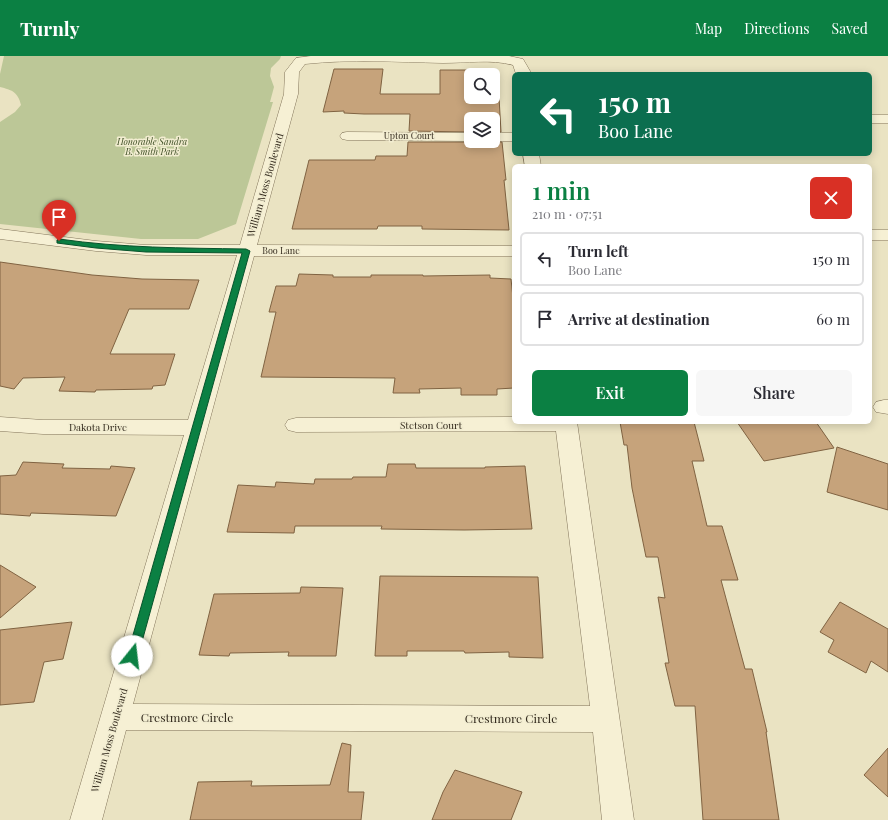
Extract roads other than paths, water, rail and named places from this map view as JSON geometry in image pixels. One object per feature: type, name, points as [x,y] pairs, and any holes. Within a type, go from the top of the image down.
[{"type":"street","name":"William Moss Boulevard","points":[[86,820],[291,94],[292,72],[301,61],[328,58],[464,59],[497,57],[518,62],[523,72]]},
{"type":"street","points":[[872,119],[888,119]]},
{"type":"street","name":"Upton Court","points":[[346,136],[464,137]]},
{"type":"street","points":[[500,137],[512,137]]},
{"type":"street","name":"Boo Lane","points":[[0,234],[139,250],[512,251]]},
{"type":"street","points":[[872,235],[888,235]]},
{"type":"street","name":"Stetson Court","points":[[296,425],[512,423]]},
{"type":"street","name":"Dakota Drive","points":[[0,424],[43,427],[196,428]]},
{"type":"street","points":[[566,424],[606,719],[618,820]]},
{"type":"street","name":"Crestmore Circle","points":[[115,718],[606,719]]},
{"type":"park label","name":"Honorable Sandra B. Smith Park","points":[[152,148]]}]
